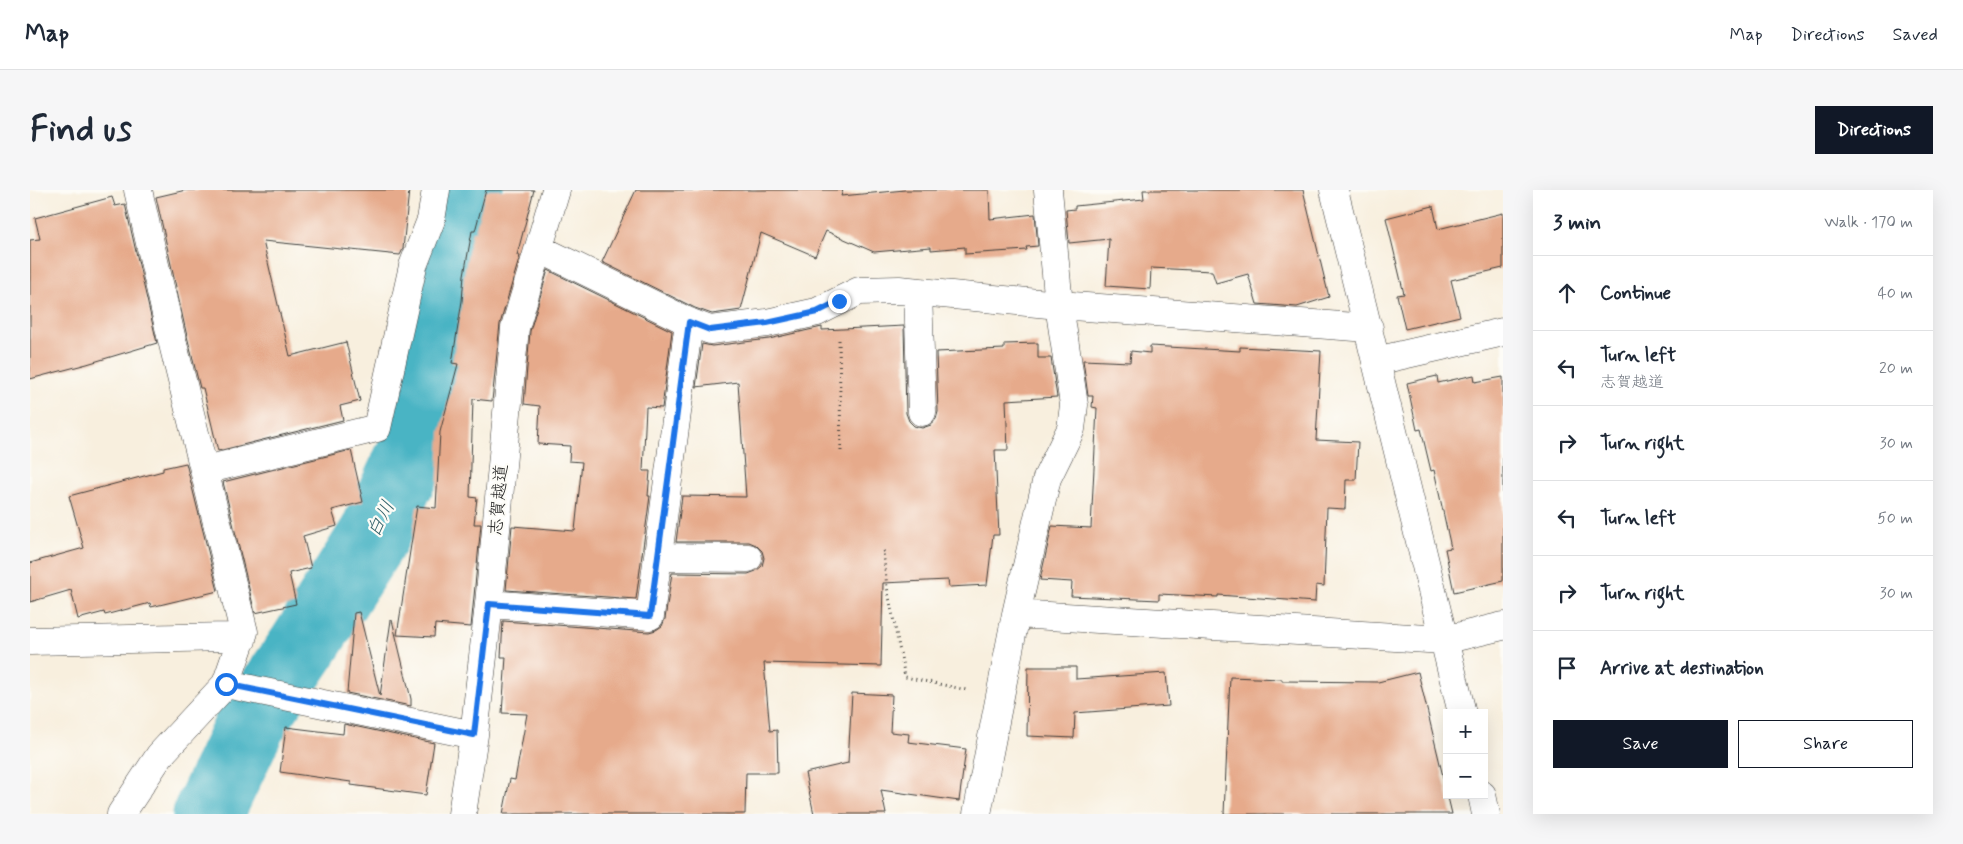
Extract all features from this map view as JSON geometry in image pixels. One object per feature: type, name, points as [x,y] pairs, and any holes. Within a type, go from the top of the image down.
[{"type":"street","points":[[121,814],[160,754],[236,687],[244,632],[171,336],[138,190]]},
{"type":"street","points":[[205,470],[377,428],[413,266],[431,220],[436,190]]},
{"type":"street","name":"志賀越道","points":[[462,814],[474,735],[489,604],[516,328],[556,190]]},
{"type":"street","points":[[977,814],[1016,614],[1047,478],[1071,429],[1074,405],[1060,305],[1048,190]]},
{"type":"street","points":[[1334,190],[1461,709]]},
{"type":"street","points":[[540,249],[689,322],[710,330],[767,323],[817,312],[859,290],[899,290],[1060,305],[1369,328]]},
{"type":"street","points":[[918,292],[922,412]]},
{"type":"street","points":[[489,604],[650,616],[689,322]]},
{"type":"street","points":[[1376,361],[1503,332]]},
{"type":"street","points":[[658,557],[748,558]]},
{"type":"street","points":[[1016,614],[1444,640],[1503,626]]},
{"type":"street","points":[[30,641],[229,637],[242,640]]},
{"type":"street","points":[[236,687],[474,735]]},
{"type":"street","points":[[1483,799],[1486,814]]},
{"type":"path","points":[[839,301],[841,452]]},
{"type":"path","points":[[884,552],[887,587],[905,677],[1000,698]]},
{"type":"building","points":[[186,190],[409,190],[403,249],[400,255],[263,241],[290,356],[346,342],[360,401],[340,406],[343,420],[218,451],[203,388],[200,388],[186,332],[156,197]]},
{"type":"building","points":[[486,190],[534,190],[517,255],[520,256],[500,324],[492,401],[473,399],[470,497],[477,498],[474,524],[481,524],[471,627],[435,624],[434,637],[397,635],[417,506],[436,508],[440,432],[458,364],[452,363],[462,301],[464,275],[472,231],[475,231]]},
{"type":"building","points":[[636,190],[843,190],[841,196],[905,190],[989,190],[990,219],[1035,214],[1038,246],[1026,247],[1027,250],[965,254],[965,247],[931,250],[931,247],[874,252],[826,231],[815,256],[761,233],[741,310],[712,314],[695,308],[602,262]]},
{"type":"building","points":[[1143,190],[1303,190],[1329,297],[1297,307],[1257,304],[1248,274],[1216,283],[1212,271],[1151,268],[1150,289],[1106,286],[1109,239],[1069,243],[1066,210],[1075,209],[1075,206],[1144,199]]},
{"type":"building","points":[[112,197],[115,206],[125,204],[157,343],[30,379],[30,240],[40,239],[35,218]]},
{"type":"building","points":[[1433,206],[1438,229],[1503,213],[1503,268],[1451,280],[1460,316],[1405,329],[1397,295],[1404,294],[1386,218]]},
{"type":"building","points":[[548,270],[672,331],[662,408],[646,407],[643,471],[650,471],[648,496],[650,496],[636,599],[506,590],[512,526],[575,531],[582,462],[569,461],[570,446],[538,444],[540,406],[524,404],[530,331]]},
{"type":"building","points":[[904,326],[906,413],[909,421],[914,426],[922,428],[931,425],[936,419],[938,412],[936,352],[1004,349],[1004,344],[1038,343],[1038,358],[1051,358],[1057,397],[1006,400],[1008,450],[995,450],[999,535],[993,535],[987,585],[949,587],[948,580],[883,583],[881,666],[764,663],[770,731],[777,730],[778,773],[746,773],[745,814],[503,814],[510,779],[515,780],[527,714],[502,713],[506,657],[501,657],[503,621],[649,632],[662,626],[665,619],[672,573],[748,574],[762,566],[764,558],[762,551],[756,545],[749,542],[676,542],[682,496],[746,497],[738,382],[696,387],[702,344],[712,346],[769,339],[822,327],[822,330]]},
{"type":"building","points":[[1150,346],[1240,351],[1240,347],[1321,351],[1316,440],[1358,442],[1356,480],[1346,480],[1345,509],[1327,508],[1324,586],[1316,585],[1315,602],[1218,595],[1218,597],[1159,594],[1159,600],[1071,596],[1072,582],[1040,580],[1052,526],[1091,528],[1097,408],[1092,407],[1093,396],[1088,396],[1083,360],[1130,362],[1131,351],[1150,353]]},
{"type":"building","points":[[1474,375],[1475,382],[1503,377],[1503,581],[1454,592],[1445,549],[1451,548],[1434,470],[1431,471],[1421,429],[1417,430],[1407,383],[1437,376],[1438,383]]},
{"type":"building","points":[[351,450],[363,502],[332,510],[337,526],[303,536],[311,568],[289,573],[296,604],[255,613],[223,482]]},
{"type":"building","points":[[186,463],[218,591],[151,607],[150,603],[105,615],[104,612],[78,619],[71,590],[30,602],[30,563],[84,548],[69,496]]},
{"type":"building","points":[[359,612],[380,696],[392,620],[411,699],[411,706],[347,693],[354,613]]},
{"type":"building","points":[[1028,667],[1076,667],[1076,679],[1166,673],[1169,706],[1075,713],[1074,738],[1027,736]]},
{"type":"building","points":[[1418,672],[1443,776],[1443,799],[1448,799],[1452,814],[1224,814],[1230,677],[1282,679],[1282,681],[1378,682]]},
{"type":"building","points":[[852,693],[892,695],[890,732],[909,734],[908,742],[966,749],[959,801],[881,790],[886,814],[814,814],[805,773],[848,763]]},
{"type":"building","points":[[344,724],[434,743],[426,795],[351,785],[351,782],[280,772],[286,727],[343,734]]},
{"type":"waterway","name":"白川","points":[[208,814],[251,723],[303,647],[374,535],[420,436],[468,190]]},
{"type":"route","points":[[226,684],[474,735],[489,604],[650,616],[689,322],[710,330],[767,323],[817,312],[839,301]]}]
